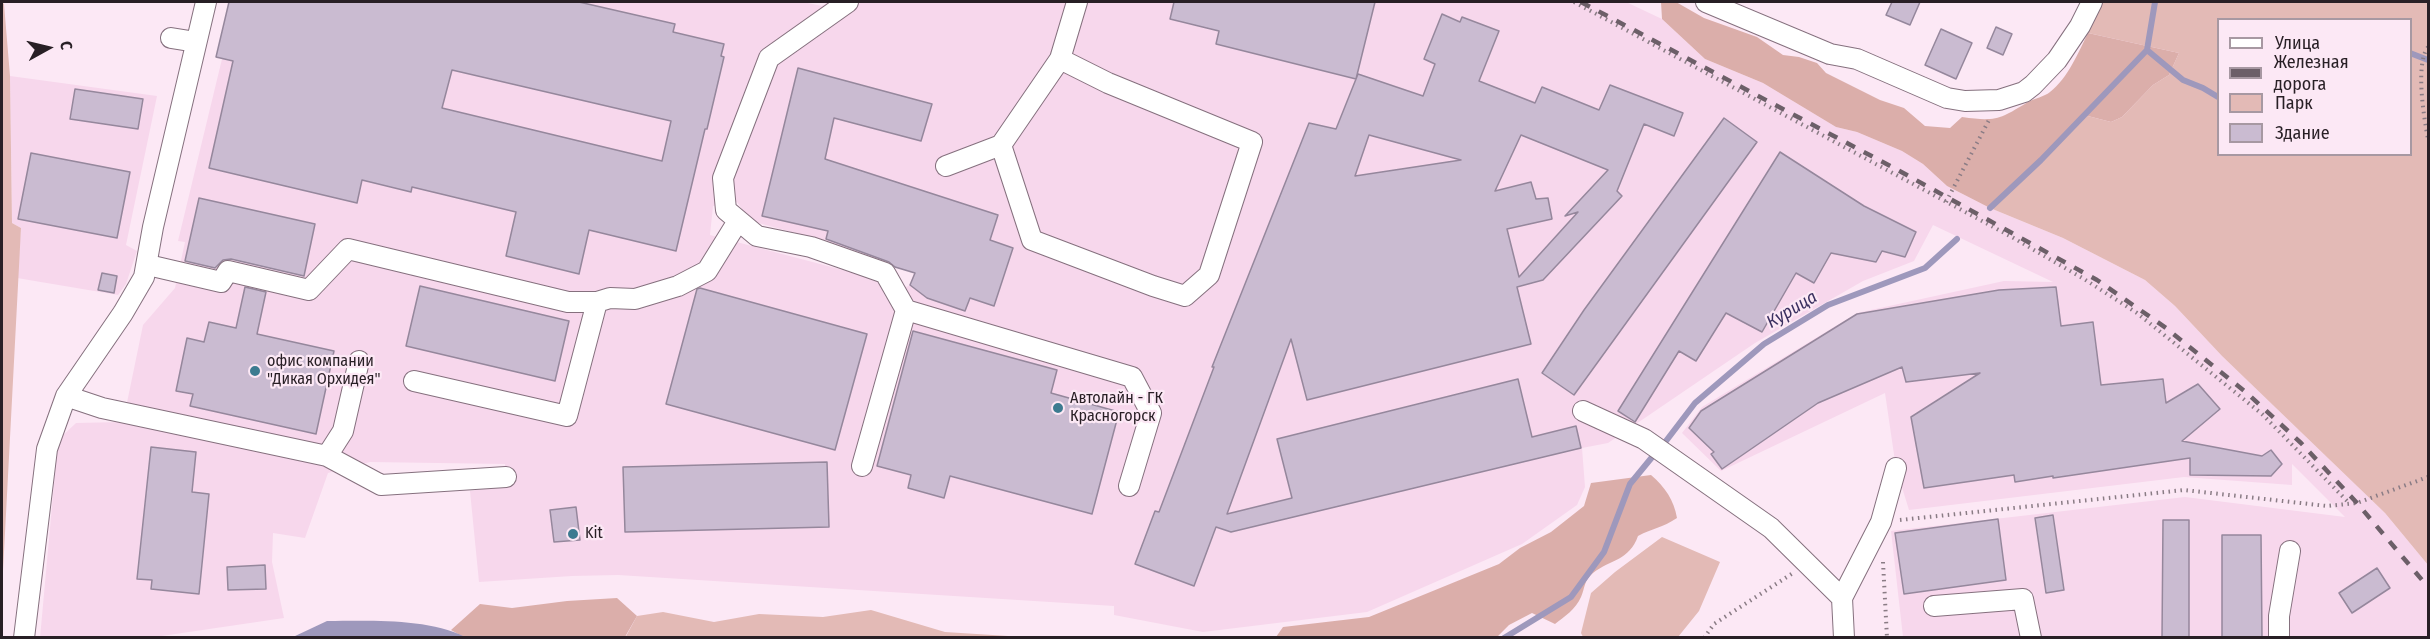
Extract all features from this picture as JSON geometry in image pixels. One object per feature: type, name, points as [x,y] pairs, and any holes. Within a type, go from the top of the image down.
[{"type":"street","points":[[24,638],[47,449],[66,396],[123,313],[144,277],[148,265],[153,227],[206,2]]},
{"type":"street","points":[[848,2],[769,58],[723,178],[726,210],[757,236],[811,247],[885,273],[906,310],[1132,377],[1151,413],[1129,486]]},
{"type":"street","points":[[946,166],[1001,145],[1060,59],[1077,2]]},
{"type":"street","points":[[1706,2],[1830,54],[1857,59],[1947,98],[1965,101],[2000,100],[2024,92],[2042,77],[2080,26],[2092,2]]},
{"type":"street","points":[[171,38],[196,42]]},
{"type":"street","points":[[1001,145],[1032,240],[1185,296],[1209,275],[1252,142],[1108,83],[1060,59]]},
{"type":"street","points":[[148,265],[221,282],[228,271],[309,290],[348,249],[568,302],[597,302],[610,298],[634,299],[645,296],[678,286],[707,271],[738,220]]},
{"type":"street","points":[[414,381],[567,416],[597,302]]},
{"type":"street","points":[[862,466],[906,310]]},
{"type":"street","points":[[327,456],[343,431],[359,361]]},
{"type":"street","points":[[66,396],[102,408],[327,456],[381,485],[506,477]]},
{"type":"street","points":[[1583,411],[1644,439],[1771,528],[1842,598]]},
{"type":"street","points":[[1844,638],[1842,598],[1881,522],[1896,468]]},
{"type":"street","points":[[2279,638],[2279,616],[2290,551]]},
{"type":"street","points":[[1934,606],[2023,599],[2031,638]]},
{"type":"path","points":[[1574,2],[1946,202],[2084,279],[2137,313],[2262,414],[2350,504]]},
{"type":"path","points":[[2428,47],[2424,53],[2422,65],[2424,118],[2428,140]]},
{"type":"path","points":[[1946,202],[2000,100]]},
{"type":"path","points":[[1881,522],[2184,490],[2327,506],[2350,504],[2428,477]]},
{"type":"path","points":[[1882,557],[1887,638]]},
{"type":"path","points":[[1704,638],[1714,624],[1808,563]]},
{"type":"shaded area","points":[[229,2],[803,2],[822,6],[828,2],[1626,2],[1662,19],[1705,59],[1763,83],[1836,127],[1857,132],[1902,151],[1923,164],[1947,186],[1990,208],[2063,238],[2145,280],[2175,306],[2222,356],[2385,513],[2428,565],[2428,637],[1903,637],[1891,531],[2185,497],[2345,517],[2292,464],[2292,485],[2184,477],[1909,510],[1896,468],[1885,393],[1721,471],[1682,433],[1702,407],[1857,313],[2004,281],[2053,282],[1933,225],[1914,261],[1863,281],[1755,343],[1608,443],[1582,448],[1585,487],[1577,505],[1522,544],[1367,612],[1203,632],[1114,615],[1114,606],[618,575],[479,582],[470,491],[506,485],[505,464],[370,462],[328,473],[305,538],[273,533],[272,562],[284,618],[155,637],[40,638],[58,440],[76,423],[123,422],[143,325],[175,288],[185,242],[178,241],[222,59],[216,57]],"holes":[[[737,202],[751,221],[825,241],[914,273],[910,285],[886,298],[877,279],[710,235],[713,206]]]},
{"type":"shaded area","points":[[1661,2],[1676,2],[1704,18],[1757,37],[1783,55],[1817,63],[1826,73],[1880,100],[1904,108],[1925,126],[1950,128],[1962,117],[1997,118],[2048,94],[2067,72],[2088,33],[2179,53],[2169,75],[2153,85],[2122,117],[2111,122],[2084,115],[1990,208],[1947,186],[1923,164],[1902,151],[1857,132],[1836,127],[1763,83],[1705,59],[1662,19]]},
{"type":"shaded area","points":[[10,76],[157,96],[126,245],[137,251],[126,284],[118,295],[17,278],[21,228],[12,223]]},
{"type":"shaded area","points":[[1651,475],[1668,494],[1677,518],[1638,536],[1625,555],[1593,573],[1586,581],[1576,605],[1555,624],[1532,613],[1509,625],[1497,637],[1276,637],[1283,627],[1369,617],[1499,564],[1520,548],[1551,532],[1584,506],[1591,483]]},
{"type":"shaded area","points":[[617,598],[637,616],[625,637],[465,638],[451,630],[480,604],[512,608]]},
{"type":"shaded area","points":[[327,621],[416,624],[433,626],[465,637],[293,637]]},
{"type":"green space","points":[[2,2],[10,76],[12,223],[21,228],[2,590]]},
{"type":"green space","points":[[2100,2],[2428,2],[2428,565],[2385,513],[2222,356],[2175,306],[2145,280],[2063,238],[1990,208],[2084,115],[2111,122],[2122,117],[2153,85],[2169,75],[2179,53],[2088,33]]},
{"type":"green space","points":[[1662,537],[1720,562],[1699,611],[1678,637],[1583,637],[1581,633],[1591,593]]},
{"type":"green space","points":[[871,610],[945,632],[1024,637],[625,638],[637,616],[663,612],[714,622],[759,614],[823,617]]},
{"type":"building","points":[[229,2],[579,2],[675,24],[673,32],[724,44],[721,56],[724,57],[676,251],[589,230],[579,274],[506,256],[516,212],[412,187],[411,192],[362,180],[357,203],[209,168],[233,61],[216,57]],"holes":[[[452,70],[671,121],[662,161],[442,108]]]},
{"type":"building","points":[[1174,2],[1375,2],[1356,79],[1216,44],[1219,31],[1170,19]]},
{"type":"building","points":[[1892,2],[1920,2],[1910,25],[1886,15]]},
{"type":"building","points":[[1442,14],[1460,22],[1462,17],[1499,31],[1479,81],[1535,103],[1542,87],[1599,110],[1610,85],[1683,113],[1674,136],[1644,124],[1617,191],[1622,196],[1543,280],[1517,287],[1531,344],[1307,400],[1291,339],[1227,514],[1292,498],[1277,439],[1518,379],[1532,437],[1576,426],[1581,448],[1231,532],[1216,527],[1194,586],[1135,564],[1155,511],[1159,512],[1214,367],[1212,367],[1309,123],[1336,129],[1358,74],[1423,96],[1435,64],[1424,59]],"holes":[[[1369,135],[1461,160],[1355,176]],[[1521,135],[1608,170],[1565,216],[1578,212],[1519,277],[1507,229],[1552,219],[1548,198],[1536,199],[1531,182],[1495,191]]]},
{"type":"building","points":[[1996,27],[2012,34],[2003,55],[1987,48]]},
{"type":"building","points":[[1941,29],[1972,43],[1956,79],[1925,65]]},
{"type":"building","points":[[798,68],[932,104],[921,141],[834,118],[825,159],[998,215],[990,240],[1013,248],[994,306],[970,298],[965,311],[927,298],[910,285],[915,273],[826,239],[828,231],[762,216]]},
{"type":"building","points":[[75,89],[143,99],[138,129],[70,119]]},
{"type":"building","points":[[1724,118],[1757,142],[1574,395],[1542,373],[1584,310]]},
{"type":"building","points":[[1780,152],[1864,206],[1916,232],[1905,257],[1882,251],[1876,262],[1831,253],[1814,283],[1796,273],[1762,332],[1726,313],[1696,361],[1679,351],[1635,422],[1618,411]]},
{"type":"building","points":[[31,153],[130,172],[117,238],[18,219]]},
{"type":"building","points":[[199,198],[315,224],[304,276],[231,259],[223,260],[215,268],[185,261]]},
{"type":"building","points":[[102,273],[117,276],[114,293],[98,290]]},
{"type":"building","points":[[420,286],[569,321],[555,381],[406,346]]},
{"type":"building","name":"офис компании \"Дикая Орхидея\"","points":[[245,287],[266,292],[257,334],[334,351],[316,434],[190,406],[193,394],[176,391],[187,338],[204,342],[209,322],[236,328]]},
{"type":"building","points":[[2056,287],[2061,326],[2093,322],[2101,385],[2163,379],[2166,403],[2198,384],[2220,409],[2182,441],[2262,456],[2271,450],[2282,464],[2271,476],[2190,475],[2190,458],[2053,478],[2053,476],[2015,482],[2014,475],[1924,488],[1911,417],[1980,373],[1906,382],[1902,367],[1818,403],[1722,469],[1711,454],[1714,452],[1689,428],[1701,411],[1857,314],[1999,290]]},
{"type":"building","points":[[697,289],[867,334],[835,450],[666,404]]},
{"type":"building","points":[[913,331],[1057,370],[1051,393],[1119,412],[1092,514],[950,476],[944,498],[908,488],[911,475],[877,466]]},
{"type":"building","points":[[151,447],[196,452],[192,492],[209,494],[199,594],[151,589],[152,580],[137,579]]},
{"type":"building","points":[[827,462],[829,527],[625,532],[623,467]]},
{"type":"building","points":[[576,507],[580,540],[554,542],[550,510]]},
{"type":"building","points":[[2053,515],[2064,590],[2046,593],[2035,518]]},
{"type":"building","points":[[1998,519],[2006,580],[1904,594],[1895,533]]},
{"type":"building","points":[[2163,520],[2189,520],[2189,638],[2162,638]]},
{"type":"building","points":[[2222,535],[2261,535],[2262,638],[2222,638]]},
{"type":"building","points":[[265,565],[266,589],[228,590],[227,567]]},
{"type":"building","points":[[2377,568],[2390,588],[2352,613],[2339,593]]},
{"type":"waterway","points":[[2147,50],[2155,2]]},
{"type":"waterway","name":"Курица","points":[[2147,50],[2183,80],[2217,96]]},
{"type":"waterway","name":"Курица","points":[[1990,208],[2041,160],[2147,50]]},
{"type":"waterway","name":"Курица","points":[[2412,54],[2428,60]]},
{"type":"waterway","name":"Курица","points":[[1666,441],[1695,403],[1764,344],[1828,305],[1925,268],[1957,239]]},
{"type":"waterway","name":"Курица","points":[[1504,638],[1571,597],[1604,552],[1630,484],[1653,456]]},
{"type":"railway","points":[[1581,2],[1896,169],[2097,280],[2166,328],[2248,394],[2301,443],[2357,503],[2428,587]]},
{"type":"place","name":"офис компании \"Дикая Орхидея\"","points":[[255,371]]},
{"type":"place","name":"Автолайн - ГК Красногорск","points":[[1058,408]]},
{"type":"place","name":"Kit","points":[[573,534]]}]
